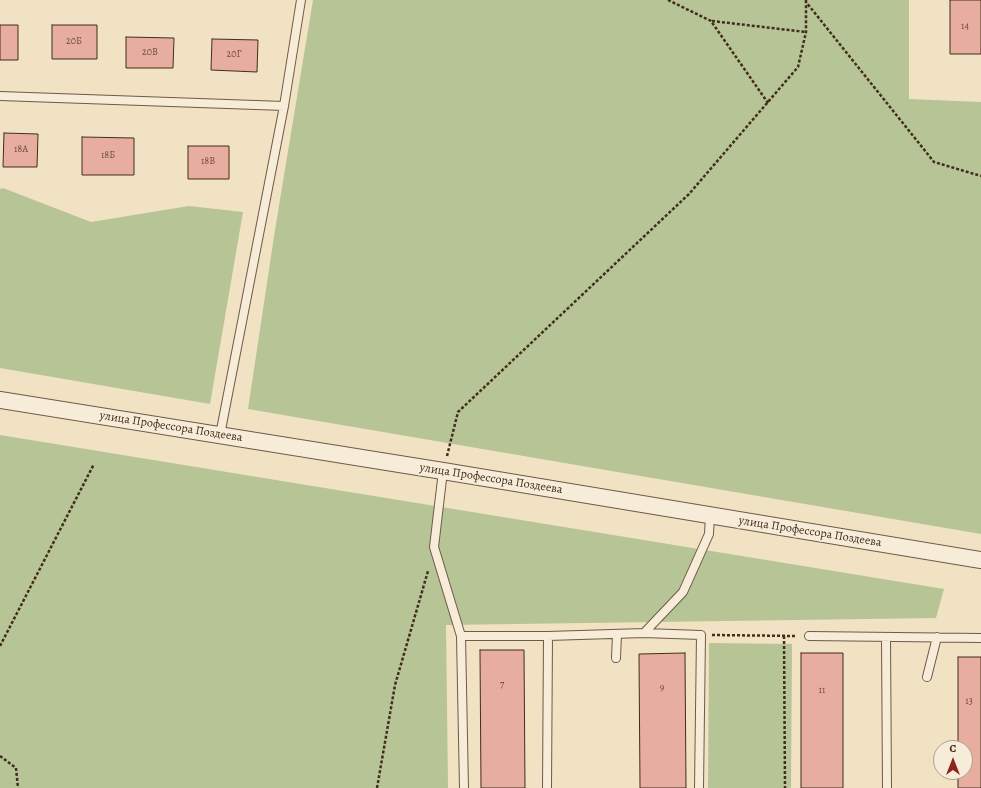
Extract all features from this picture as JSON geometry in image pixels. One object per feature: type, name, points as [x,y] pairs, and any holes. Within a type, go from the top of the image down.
[{"type":"street","name":"улица Профессора Поздеева","points":[[0,400],[443,471],[981,560]]},
{"type":"lane","points":[[220,435],[284,106],[301,0]]},
{"type":"lane","points":[[0,96],[284,106]]},
{"type":"lane","points":[[443,471],[434,547],[461,636],[464,788]]},
{"type":"lane","points":[[644,633],[683,592],[709,534],[710,515]]},
{"type":"lane","points":[[461,636],[548,636],[644,633],[701,635],[699,788]]},
{"type":"lane","points":[[616,658],[618,634]]},
{"type":"lane","points":[[547,788],[548,636]]},
{"type":"lane","points":[[809,636],[981,638]]},
{"type":"lane","points":[[886,637],[887,788]]},
{"type":"lane","points":[[927,677],[937,637]]},
{"type":"path","points":[[668,0],[711,21],[806,32]]},
{"type":"path","points":[[443,471],[458,412],[689,194],[798,67],[806,32],[806,1]]},
{"type":"path","points":[[806,1],[934,162],[981,176]]},
{"type":"path","points":[[711,21],[768,103]]},
{"type":"path","points":[[0,646],[94,464]]},
{"type":"path","points":[[377,788],[395,685],[434,547]]},
{"type":"path","points":[[701,635],[809,636]]},
{"type":"path","points":[[784,636],[785,788]]},
{"type":"path","points":[[0,756],[16,768],[18,788]]},
{"type":"green space","points":[[313,0],[909,0],[909,99],[981,102],[981,534],[248,409],[275,230]]},
{"type":"green space","points":[[3,188],[91,222],[189,206],[243,212],[210,404],[0,368],[0,189]]},
{"type":"green space","points":[[0,435],[944,589],[936,618],[446,625],[448,788],[0,788]]},
{"type":"green space","points":[[709,643],[792,644],[791,788],[708,788]]},
{"type":"building","points":[[950,0],[981,0],[981,54],[950,54]]},
{"type":"building","points":[[0,25],[18,25],[18,60],[0,60]]},
{"type":"building","points":[[52,25],[97,25],[97,59],[52,59]]},
{"type":"building","points":[[126,37],[174,38],[173,68],[126,68]]},
{"type":"building","points":[[212,39],[258,40],[257,72],[211,70]]},
{"type":"building","points":[[4,133],[38,134],[37,167],[3,167]]},
{"type":"building","points":[[82,137],[134,138],[134,175],[82,175]]},
{"type":"building","points":[[188,146],[229,146],[229,179],[188,179]]},
{"type":"building","points":[[480,650],[524,650],[525,788],[481,788]]},
{"type":"building","points":[[685,653],[686,788],[640,788],[639,654]]},
{"type":"building","points":[[801,653],[843,653],[843,788],[801,788]]},
{"type":"building","points":[[958,657],[981,657],[981,788],[958,788],[958,780],[973,780],[973,740],[958,740]]}]
